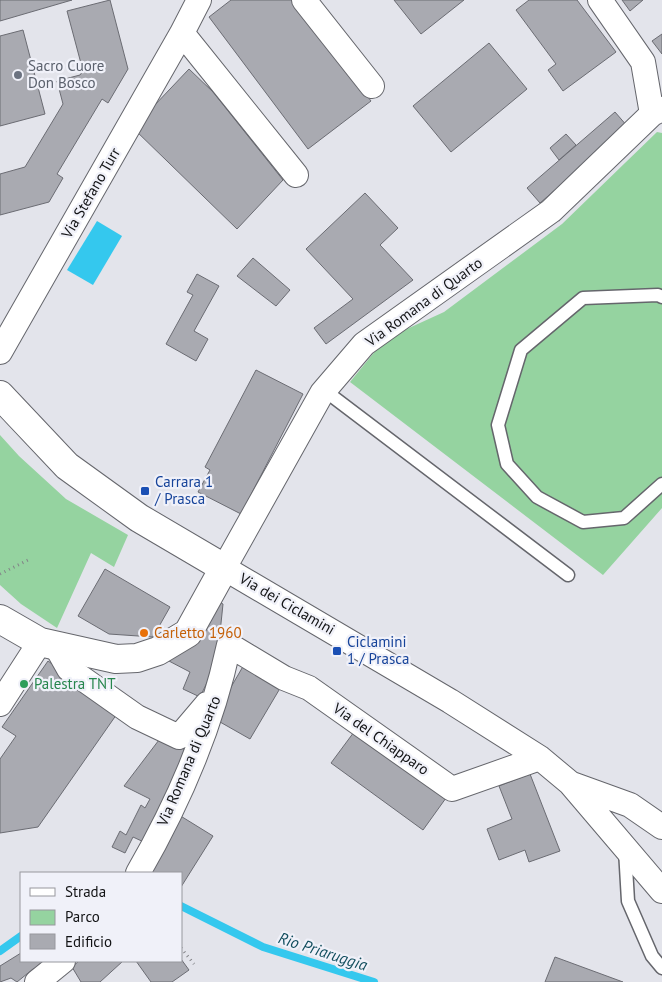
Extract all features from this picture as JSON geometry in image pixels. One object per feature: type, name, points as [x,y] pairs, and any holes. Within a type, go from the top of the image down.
[{"type":"street","name":"Via Stefano Turr","points":[[0,352],[199,0]]},
{"type":"street","points":[[304,0],[372,86]]},
{"type":"street","points":[[600,0],[643,62],[659,115]]},
{"type":"street","points":[[182,33],[296,175]]},
{"type":"street","name":"Via Romana di Quarto","points":[[224,568],[324,390],[364,344],[552,211],[659,115]]},
{"type":"street","name":"Via dei Ciclamini","points":[[0,395],[67,466],[139,518],[450,701],[540,758],[570,783],[625,845],[662,891]]},
{"type":"street","points":[[0,619],[48,644],[116,659],[137,658],[158,651],[188,633],[224,568]]},
{"type":"street","points":[[48,644],[69,669],[137,717],[179,736],[219,692]]},
{"type":"street","points":[[0,704],[48,644]]},
{"type":"street","name":"Via Romana di Quarto","points":[[142,866],[180,791],[219,692],[229,645]]},
{"type":"street","name":"Via del Chiapparo","points":[[229,645],[284,678],[309,688],[452,788],[540,758]]},
{"type":"street","points":[[570,783],[630,805],[662,827]]},
{"type":"street","points":[[37,982],[61,962]]},
{"type":"lane","points":[[662,297],[658,295],[583,298],[521,350],[498,425],[507,464],[538,497],[583,522],[624,518],[662,484]]},
{"type":"lane","points":[[324,390],[568,575]]},
{"type":"lane","points":[[625,845],[628,902],[652,956],[662,968]]},
{"type":"path","points":[[0,574],[30,559]]},
{"type":"path","points":[[182,949],[194,964]]},
{"type":"green space","points":[[657,132],[662,133],[662,508],[603,575],[350,382],[385,339],[444,312],[562,224]]},
{"type":"green space","points":[[0,435],[19,456],[66,499],[128,535],[114,567],[91,553],[57,628],[21,604],[0,585]]},
{"type":"water","points":[[97,221],[122,236],[93,285],[67,270]]},
{"type":"building","points":[[0,0],[72,0],[0,21]]},
{"type":"building","points":[[110,0],[128,69],[108,103],[102,99],[57,174],[63,178],[49,202],[0,215],[0,174],[25,167],[63,104],[57,81],[80,75],[83,71],[67,11]]},
{"type":"building","points":[[231,0],[295,0],[371,101],[308,149],[209,17]]},
{"type":"building","points":[[394,0],[464,0],[421,34]]},
{"type":"building","points":[[529,0],[577,0],[616,52],[563,91],[548,70],[556,64],[516,10]]},
{"type":"building","points":[[622,0],[643,0],[630,11]]},
{"type":"building","name":"Sacro Cuore Don Bosco","points":[[23,30],[45,114],[0,126],[0,36]]},
{"type":"building","points":[[662,34],[662,54],[652,41]]},
{"type":"building","points":[[489,43],[527,89],[451,152],[413,106]]},
{"type":"building","points":[[189,69],[213,92],[283,180],[237,229],[133,128]]},
{"type":"building","points":[[615,112],[628,127],[540,203],[527,188]]},
{"type":"building","points":[[566,134],[576,145],[559,160],[550,148]]},
{"type":"building","points":[[365,193],[398,228],[380,245],[413,280],[326,344],[314,328],[353,299],[306,249]]},
{"type":"building","points":[[253,258],[290,290],[276,306],[237,276]]},
{"type":"building","points":[[197,274],[219,286],[194,331],[208,339],[196,361],[166,344],[193,295],[187,292]]},
{"type":"building","points":[[256,370],[303,394],[241,514],[198,492],[210,470],[205,467]]},
{"type":"building","points":[[105,569],[170,607],[153,637],[109,634],[78,616]]},
{"type":"building","points":[[219,602],[223,604],[217,662],[200,697],[183,689],[190,672],[167,660]]},
{"type":"building","points":[[48,661],[119,711],[38,827],[0,833],[0,759],[16,736],[2,727]]},
{"type":"building","points":[[245,663],[282,685],[250,739],[213,718]]},
{"type":"building","points":[[354,732],[446,798],[423,830],[331,763]]},
{"type":"building","points":[[162,736],[190,753],[146,843],[133,837],[125,853],[112,847],[120,831],[126,835],[141,805],[145,808],[150,799],[124,786]]},
{"type":"building","points":[[530,774],[560,851],[529,862],[525,850],[499,860],[487,829],[512,819],[499,786]]},
{"type":"building","points":[[179,815],[213,836],[182,885],[182,872],[149,872]]},
{"type":"building","points":[[20,954],[20,962],[53,962],[33,969],[17,982],[11,978],[0,982],[0,966]]},
{"type":"building","points":[[555,957],[623,982],[545,982]]},
{"type":"building","points":[[182,960],[189,970],[172,982],[151,982],[137,962],[182,962]]},
{"type":"building","points":[[78,962],[122,962],[100,982],[81,982],[72,967]]},
{"type":"waterway","name":"Rio Priaruggia","points":[[182,906],[263,947],[374,982]]},
{"type":"waterway","name":"Rio Priaruggia","points":[[0,951],[20,937]]},
{"type":"place","name":"Sacro Cuore Don Bosco","points":[[18,75]]},
{"type":"place","name":"Carrara 1 / Prasca","points":[[145,491]]},
{"type":"place","name":"Carletto 1960","points":[[144,633]]},
{"type":"place","name":"Ciclamini 1 / Prasca","points":[[337,651]]},
{"type":"place","name":"Palestra TNT","points":[[24,684]]}]
